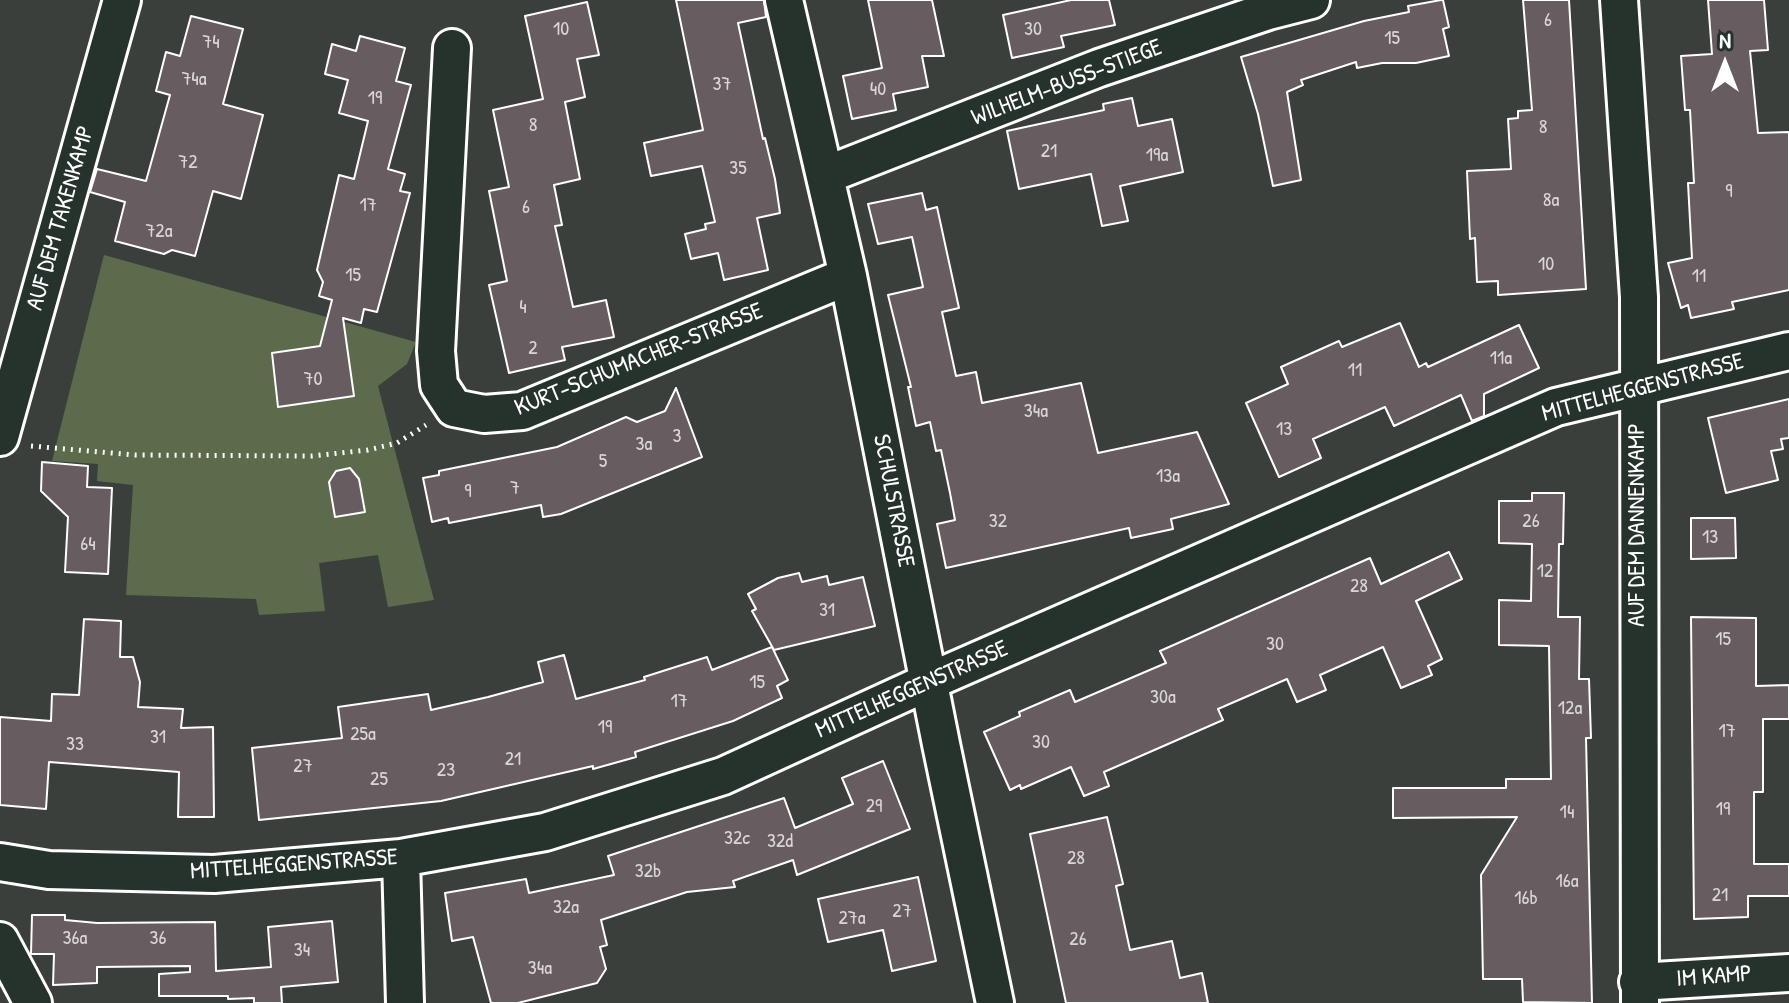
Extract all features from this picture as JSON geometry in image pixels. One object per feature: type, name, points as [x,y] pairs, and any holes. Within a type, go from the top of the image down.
[{"type":"street","name":"AUF DEM TAKENKAMP","points":[[14,441],[122,0]]},
{"type":"street","name":"SCHULSTRASSE","points":[[784,0],[848,276],[995,1003]]},
{"type":"street","name":"WILHELM-BUSS-STIEGE","points":[[826,175],[1099,68],[1268,11],[1311,0]]},
{"type":"street","name":"AUF DEM DANNENKAMP","points":[[1619,0],[1639,297],[1639,993]]},
{"type":"street","points":[[452,48],[436,351],[439,385],[454,408]]},
{"type":"street","name":"KURT-SCHUMACHER-STRASSE","points":[[454,408],[484,414],[522,411],[848,276]]},
{"type":"street","name":"MITTELHEGGENSTRASSE","points":[[0,862],[49,870],[214,874],[401,858],[545,832],[723,776],[928,682],[1556,407],[1789,351]]},
{"type":"street","points":[[401,858],[405,1003]]},
{"type":"street","points":[[0,941],[33,1003]]},
{"type":"street","name":"IM KAMP","points":[[1639,993],[1789,973]]},
{"type":"path","points":[[14,441],[135,455],[312,456],[368,450],[397,443],[454,408]]},
{"type":"green space","points":[[104,255],[416,342],[407,364],[378,386],[434,600],[388,607],[378,555],[319,563],[325,611],[259,615],[256,599],[126,595],[133,485],[97,481],[98,464],[52,461]]},
{"type":"building","points":[[676,0],[764,0],[766,17],[738,23],[763,139],[775,179],[780,213],[757,218],[768,270],[724,280],[718,253],[691,259],[685,234],[706,229],[705,224],[715,222],[702,166],[651,176],[644,143],[703,130]]},
{"type":"building","points":[[868,0],[932,0],[944,56],[922,56],[928,87],[893,94],[896,110],[852,119],[843,76],[882,68]]},
{"type":"building","points":[[1071,0],[1109,0],[1115,25],[1061,36],[1064,47],[1012,58],[1003,15]]},
{"type":"building","points":[[1443,0],[1449,27],[1443,29],[1449,56],[1416,63],[1382,63],[1357,68],[1356,62],[1301,80],[1303,85],[1287,92],[1301,180],[1273,186],[1258,114],[1241,57],[1364,21],[1409,12],[1408,6]]},
{"type":"building","points":[[1523,0],[1569,0],[1586,289],[1498,295],[1498,281],[1477,282],[1475,238],[1470,239],[1467,171],[1511,169],[1508,119],[1518,118],[1518,111],[1532,110]]},
{"type":"building","points":[[1708,0],[1764,0],[1768,50],[1750,51],[1758,133],[1789,132],[1789,290],[1732,302],[1734,309],[1691,318],[1688,305],[1681,308],[1668,263],[1692,258],[1688,183],[1694,183],[1690,110],[1685,110],[1681,56],[1712,54]]},
{"type":"building","points":[[587,2],[599,55],[577,59],[585,97],[565,102],[580,179],[554,185],[562,225],[555,226],[573,307],[606,300],[614,337],[562,347],[565,360],[509,373],[489,285],[507,281],[489,191],[509,187],[493,110],[543,99],[525,16]]},
{"type":"building","points":[[191,16],[243,29],[223,104],[263,115],[241,199],[213,191],[195,256],[172,250],[164,254],[115,241],[125,202],[90,192],[97,169],[146,181],[170,95],[156,91],[166,52],[180,56]]},
{"type":"building","points":[[360,36],[405,48],[396,81],[411,85],[388,169],[405,174],[400,191],[410,193],[377,312],[364,309],[361,323],[343,318],[354,396],[278,407],[272,353],[320,346],[332,300],[319,296],[323,282],[317,270],[339,175],[354,179],[368,121],[339,113],[348,80],[325,74],[332,44],[356,51]]},
{"type":"building","points":[[1132,98],[1138,126],[1172,119],[1183,172],[1120,186],[1128,221],[1102,226],[1091,174],[1019,189],[1007,131],[1104,110],[1103,104]]},
{"type":"building","points":[[922,193],[926,210],[937,207],[959,308],[942,312],[956,376],[976,372],[982,403],[1081,383],[1098,453],[1197,432],[1229,504],[1171,519],[1173,529],[1131,538],[1129,528],[946,568],[937,524],[955,520],[941,450],[936,451],[930,422],[916,426],[908,387],[911,387],[888,295],[923,287],[912,237],[878,244],[868,204]]},
{"type":"building","points":[[1400,323],[1419,367],[1426,363],[1428,367],[1519,325],[1539,368],[1484,394],[1484,416],[1472,421],[1461,395],[1394,426],[1385,407],[1313,439],[1321,458],[1279,477],[1246,403],[1288,384],[1281,367],[1339,341],[1342,347]]},
{"type":"building","points":[[676,388],[702,457],[561,514],[543,517],[541,505],[449,523],[448,518],[432,522],[423,478],[439,475],[439,471],[557,447],[626,417],[637,422],[665,411]]},
{"type":"building","points":[[1789,399],[1789,438],[1781,439],[1783,449],[1771,451],[1778,480],[1726,493],[1708,418]]},
{"type":"building","points":[[42,462],[88,466],[87,487],[112,488],[108,574],[65,572],[68,517],[41,491]]},
{"type":"building","points":[[350,468],[359,479],[365,512],[335,517],[329,482],[336,471]]},
{"type":"building","points":[[1532,493],[1564,493],[1563,544],[1559,544],[1558,617],[1580,617],[1579,679],[1589,679],[1591,738],[1586,738],[1592,1003],[1523,1002],[1522,979],[1483,979],[1481,875],[1517,817],[1393,818],[1393,788],[1506,788],[1506,779],[1551,779],[1549,646],[1499,645],[1499,600],[1531,601],[1532,544],[1499,543],[1499,501],[1532,501]]},
{"type":"building","points":[[1691,518],[1735,518],[1736,558],[1691,559]]},
{"type":"building","points":[[1449,552],[1462,579],[1416,601],[1442,659],[1428,666],[1432,675],[1401,688],[1383,647],[1320,675],[1326,690],[1297,702],[1287,679],[1218,709],[1223,720],[1104,772],[1109,786],[1084,796],[1071,767],[1021,789],[1020,785],[1010,790],[984,732],[1020,716],[1019,712],[1070,690],[1075,702],[1166,663],[1160,651],[1370,558],[1381,584]]},
{"type":"building","points":[[799,573],[802,582],[827,576],[829,585],[863,577],[875,626],[774,650],[752,611],[756,609],[748,594],[778,578]]},
{"type":"building","points":[[1691,617],[1756,618],[1756,686],[1789,685],[1789,719],[1763,719],[1763,792],[1754,792],[1754,864],[1789,864],[1789,896],[1748,896],[1748,917],[1694,919]]},
{"type":"building","points":[[84,619],[121,621],[120,657],[133,657],[140,682],[138,707],[183,709],[181,728],[213,727],[214,817],[178,817],[179,772],[49,762],[46,809],[0,805],[0,717],[51,721],[52,694],[79,695]]},
{"type":"building","points":[[772,647],[788,680],[777,686],[782,698],[733,721],[635,752],[636,757],[441,801],[259,820],[252,748],[342,738],[338,707],[428,694],[431,710],[488,697],[543,682],[538,662],[564,655],[576,699],[645,680],[644,677],[707,657],[712,670]]},
{"type":"building","points":[[883,761],[910,829],[797,875],[793,860],[733,881],[735,887],[687,892],[601,920],[607,945],[600,947],[606,969],[597,983],[518,1003],[491,1003],[473,937],[452,941],[445,893],[526,879],[529,893],[614,875],[608,856],[784,798],[795,828],[853,804],[842,778]]},
{"type":"building","points":[[1107,817],[1123,884],[1116,886],[1130,950],[1172,941],[1180,978],[1202,973],[1208,1003],[1066,1003],[1030,834]]},
{"type":"building","points":[[918,877],[936,961],[892,971],[883,930],[828,942],[818,899]]},
{"type":"building","points":[[32,915],[65,915],[65,920],[97,923],[215,922],[216,971],[271,967],[268,927],[332,921],[338,982],[281,987],[282,1003],[254,1003],[254,998],[228,999],[228,996],[159,996],[159,974],[190,972],[190,966],[97,967],[97,983],[53,985],[54,954],[31,954]]}]
